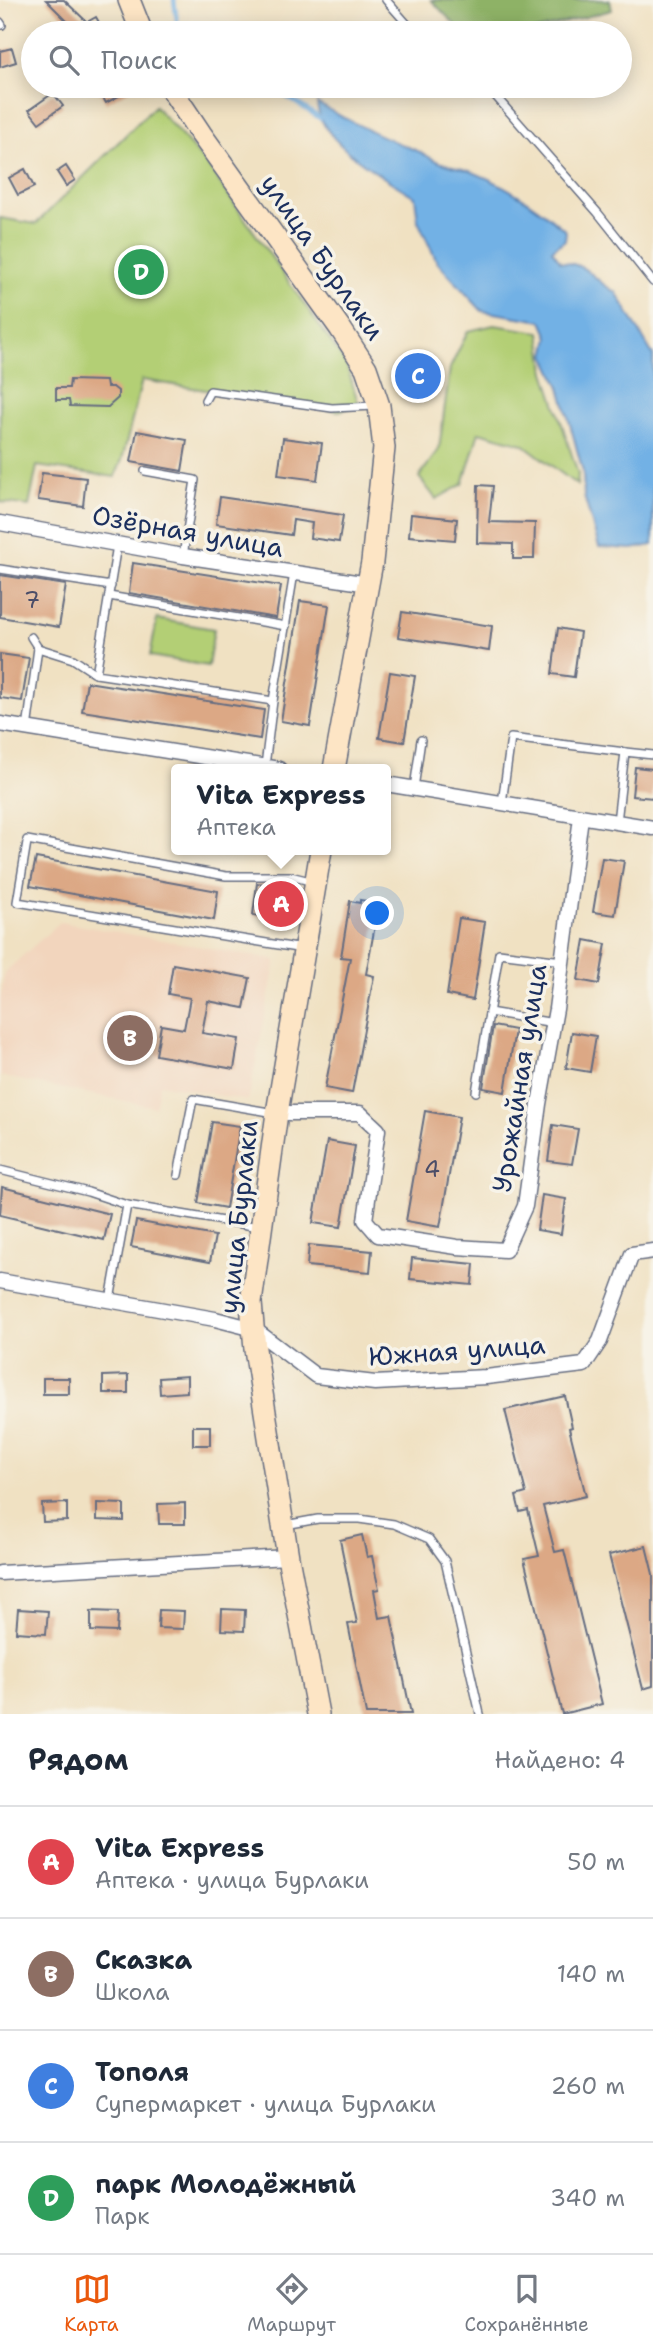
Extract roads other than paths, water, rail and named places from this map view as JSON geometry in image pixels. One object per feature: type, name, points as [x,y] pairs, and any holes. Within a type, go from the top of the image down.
[{"type":"street","name":"улица Бурлаки","points":[[177,98],[348,339],[366,368],[379,405],[384,448],[369,584],[335,764]]},
{"type":"street","name":"Озёрная улица","points":[[0,523],[183,556],[369,584]]},
{"type":"street","points":[[0,724],[246,764]]},
{"type":"street","points":[[391,785],[653,828]]},
{"type":"street","name":"Урожайная улица","points":[[277,1113],[360,1113],[378,1130],[365,1220],[378,1235],[457,1247],[505,1250],[525,1206],[554,1023],[581,817]]},
{"type":"street","name":"улица Бурлаки","points":[[318,1714],[288,1557],[251,1303],[277,1113],[320,855]]},
{"type":"street","name":"Южная улица","points":[[0,1281],[215,1319],[254,1329],[316,1376],[375,1383],[486,1377],[584,1365],[600,1341],[632,1254],[653,1251]]},
{"type":"street","points":[[0,1573],[288,1557]]},
{"type":"lane","points":[[386,0],[404,21]]},
{"type":"lane","points":[[497,98],[653,282]]},
{"type":"lane","points":[[205,400],[210,391],[332,408],[379,405]]},
{"type":"lane","points":[[145,471],[195,480],[186,523],[183,556]]},
{"type":"lane","points":[[96,674],[117,545]]},
{"type":"lane","points":[[0,569],[111,586]]},
{"type":"lane","points":[[272,764],[273,701],[294,573]]},
{"type":"lane","points":[[109,596],[285,625]]},
{"type":"lane","points":[[27,730],[37,648],[32,637]]},
{"type":"lane","points":[[37,648],[73,659],[96,674],[273,701]]},
{"type":"lane","points":[[502,803],[511,738],[653,755]]},
{"type":"lane","points":[[414,789],[421,740]]},
{"type":"lane","points":[[617,822],[625,752]]},
{"type":"lane","points":[[304,950],[17,902],[27,841],[226,876],[290,876],[316,882]]},
{"type":"lane","points":[[476,1092],[499,953],[562,961]]},
{"type":"lane","points":[[489,1012],[554,1023]]},
{"type":"lane","points":[[178,1175],[193,1100],[277,1113]]},
{"type":"lane","points":[[0,1170],[88,1192],[127,1205],[260,1227]]},
{"type":"lane","points":[[110,1300],[127,1205]]},
{"type":"lane","points":[[283,1525],[318,1519],[359,1518],[394,1524],[429,1539],[445,1561],[480,1714]]},
{"type":"water","points":[[317,103],[439,162],[487,178],[523,198],[566,231],[565,240],[552,250],[561,262],[580,266],[616,292],[653,355],[653,545],[632,549],[599,547],[584,496],[583,472],[560,387],[545,355],[549,337],[542,321],[482,311],[437,262],[418,221],[415,197],[355,158],[341,145],[321,118]]},
{"type":"waterway","points":[[174,0],[177,21]]},
{"type":"waterway","points":[[289,98],[320,118]]},
{"type":"place","name":"парк Молодёжный","points":[[141,272]]},
{"type":"place","name":"Тополя","points":[[418,376]]},
{"type":"place","name":"Vita Express","points":[[281,904]]},
{"type":"place","name":"Сказка","points":[[130,1038]]}]
